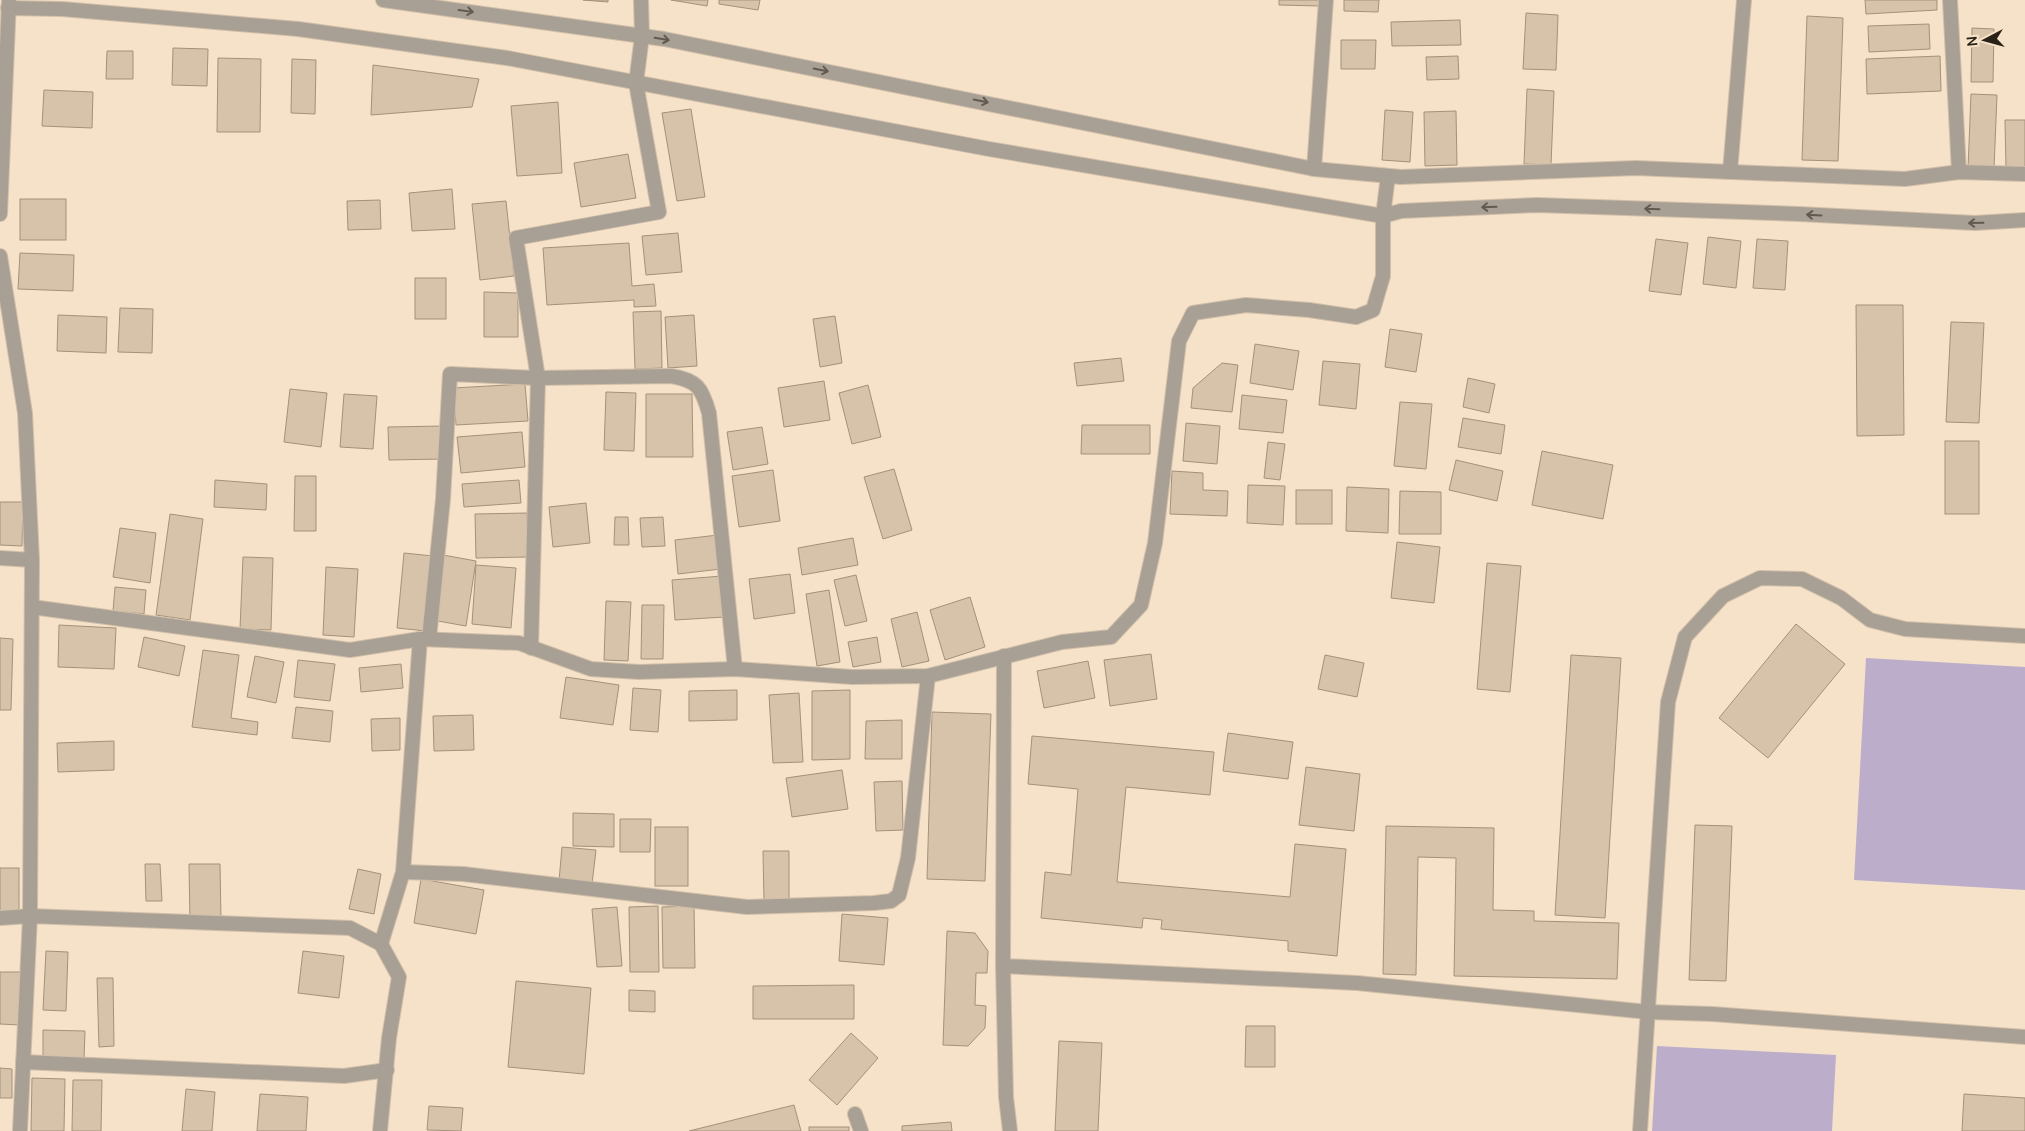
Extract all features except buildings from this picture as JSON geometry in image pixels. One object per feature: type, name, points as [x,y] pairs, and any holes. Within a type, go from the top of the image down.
[{"type":"street","points":[[383,0],[642,36],[942,93],[1314,169],[1388,176],[1467,175],[1636,168],[1905,179],[1959,172],[2025,174]]},
{"type":"street","points":[[531,648],[538,378],[516,238],[658,212],[636,83],[642,36],[641,0]]},
{"type":"street","points":[[1314,169],[1326,0]]},
{"type":"street","points":[[1730,172],[1744,0]]},
{"type":"street","points":[[1950,0],[1959,172]]},
{"type":"street","points":[[0,214],[8,4],[298,29],[506,58],[979,147],[1383,216],[1401,211],[1537,205],[1799,214],[1975,223],[2025,220]]},
{"type":"street","points":[[32,607],[350,650],[425,639],[519,643],[591,669],[639,672],[735,669],[852,677],[928,676],[1062,642],[1111,637],[1141,604],[1155,542],[1179,341],[1193,313],[1246,306],[1309,310],[1356,317],[1373,310],[1383,276],[1383,216],[1388,176]]},
{"type":"street","points":[[0,256],[24,413],[32,560],[30,916],[20,1131]]},
{"type":"street","points":[[381,944],[403,872],[425,639],[443,499],[450,374],[538,378],[671,376],[686,379],[700,387],[709,413],[735,669]]},
{"type":"street","points":[[0,558],[32,560]]},
{"type":"street","points":[[1640,1131],[1668,702],[1685,637],[1722,596],[1760,578],[1802,579],[1841,598],[1870,620],[1905,629],[2025,636]]},
{"type":"street","points":[[1004,656],[1002,966],[1006,1097],[1010,1131]]},
{"type":"street","points":[[403,872],[463,874],[747,907],[874,903],[891,900],[899,895],[908,858],[928,676]]},
{"type":"street","points":[[0,918],[30,916],[350,928],[381,944],[399,977],[389,1038],[380,1131]]},
{"type":"street","points":[[1002,966],[1357,983],[1648,1012],[1712,1014],[2025,1037]]},
{"type":"street","points":[[23,1062],[344,1076],[386,1070]]},
{"type":"street","points":[[855,1114],[861,1131]]},
{"type":"shaded area","points":[[1866,658],[2025,667],[2025,890],[1854,880]]},
{"type":"shaded area","points":[[1657,1046],[1836,1055],[1832,1131],[1652,1131]]}]
